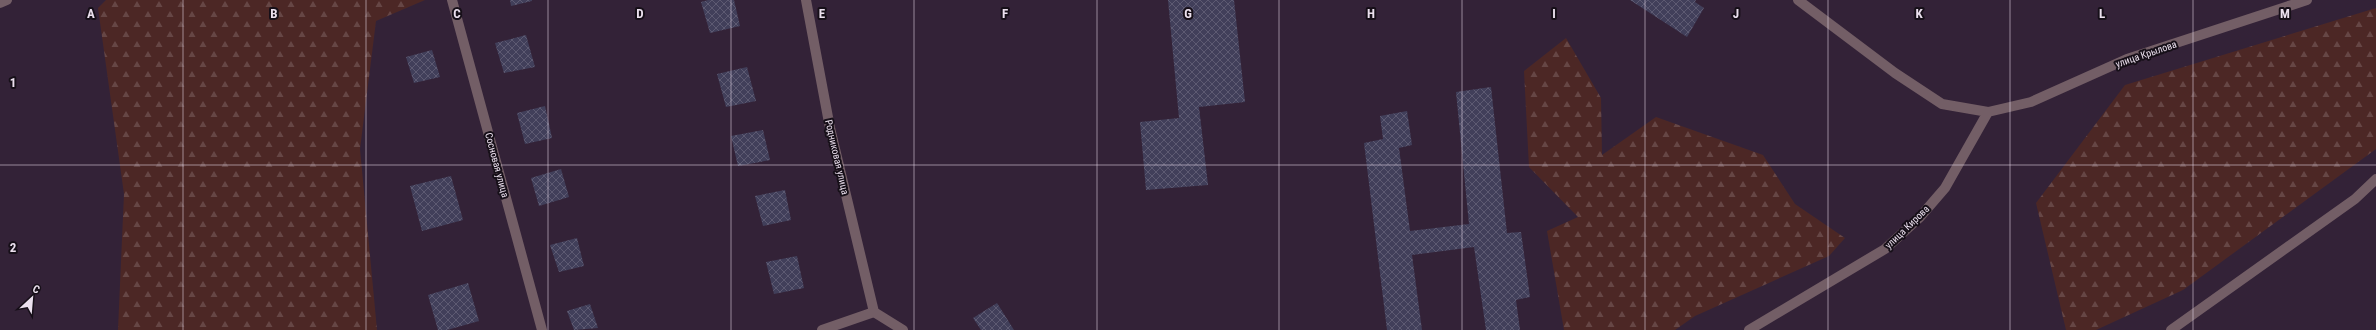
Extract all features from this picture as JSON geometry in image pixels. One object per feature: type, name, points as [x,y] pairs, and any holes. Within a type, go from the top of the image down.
[{"type":"street","points":[[0,3],[7,0]]},
{"type":"street","name":"Сосновая улица","points":[[452,0],[542,330]]},
{"type":"street","name":"Родниковая улица","points":[[806,0],[830,128],[874,312]]},
{"type":"street","points":[[1798,0],[1895,73],[1942,104],[1988,112]]},
{"type":"street","name":"улица Крылова","points":[[1988,112],[2031,102],[2127,59],[2307,0]]},
{"type":"street","name":"улица Кирова","points":[[1749,330],[1885,249],[1920,217],[1945,188],[1988,112]]},
{"type":"street","points":[[2171,330],[2355,199],[2376,179]]},
{"type":"street","points":[[822,330],[874,312],[903,330]]},
{"type":"green space","points":[[106,0],[425,0],[376,21],[360,149],[377,330],[118,330],[124,194],[98,8]]},
{"type":"green space","points":[[2376,8],[2376,149],[2183,290],[2096,330],[2066,330],[2036,203],[2125,85]]},
{"type":"green space","points":[[1566,38],[1601,98],[1602,155],[1656,117],[1763,155],[1795,204],[1845,238],[1829,256],[1695,316],[1675,330],[1564,330],[1547,231],[1578,217],[1529,167],[1524,71]]},
{"type":"building","points":[[510,0],[532,0],[532,1],[511,6]]},
{"type":"building","points":[[708,0],[734,0],[740,26],[710,33],[701,2]]},
{"type":"building","points":[[1168,0],[1234,0],[1245,102],[1199,107],[1208,185],[1146,190],[1140,122],[1179,118]]},
{"type":"building","points":[[1630,0],[1696,0],[1695,2],[1704,8],[1687,37]]},
{"type":"building","points":[[526,35],[535,67],[504,73],[495,43]]},
{"type":"building","points":[[432,50],[440,77],[414,83],[406,57]]},
{"type":"building","points":[[747,67],[756,101],[726,107],[717,74]]},
{"type":"building","points":[[1491,87],[1507,233],[1521,232],[1530,297],[1516,300],[1520,330],[1486,330],[1474,247],[1412,255],[1422,330],[1387,330],[1364,143],[1383,139],[1380,116],[1407,111],[1412,145],[1399,148],[1410,231],[1469,224],[1456,92]]},
{"type":"building","points":[[545,106],[552,138],[525,144],[517,113]]},
{"type":"building","points":[[763,130],[770,160],[738,166],[731,136]]},
{"type":"building","points":[[561,169],[569,197],[539,206],[531,178]]},
{"type":"building","points":[[451,176],[463,220],[422,231],[410,186]]},
{"type":"building","points":[[785,190],[791,220],[763,226],[755,196]]},
{"type":"building","points":[[577,238],[584,266],[559,272],[550,245]]},
{"type":"building","points":[[797,256],[804,288],[774,294],[766,262]]},
{"type":"building","points":[[468,283],[479,321],[447,330],[438,330],[428,295]]},
{"type":"building","points":[[997,303],[1014,330],[981,330],[973,318]]},
{"type":"building","points":[[590,304],[598,328],[574,330],[567,311]]}]
